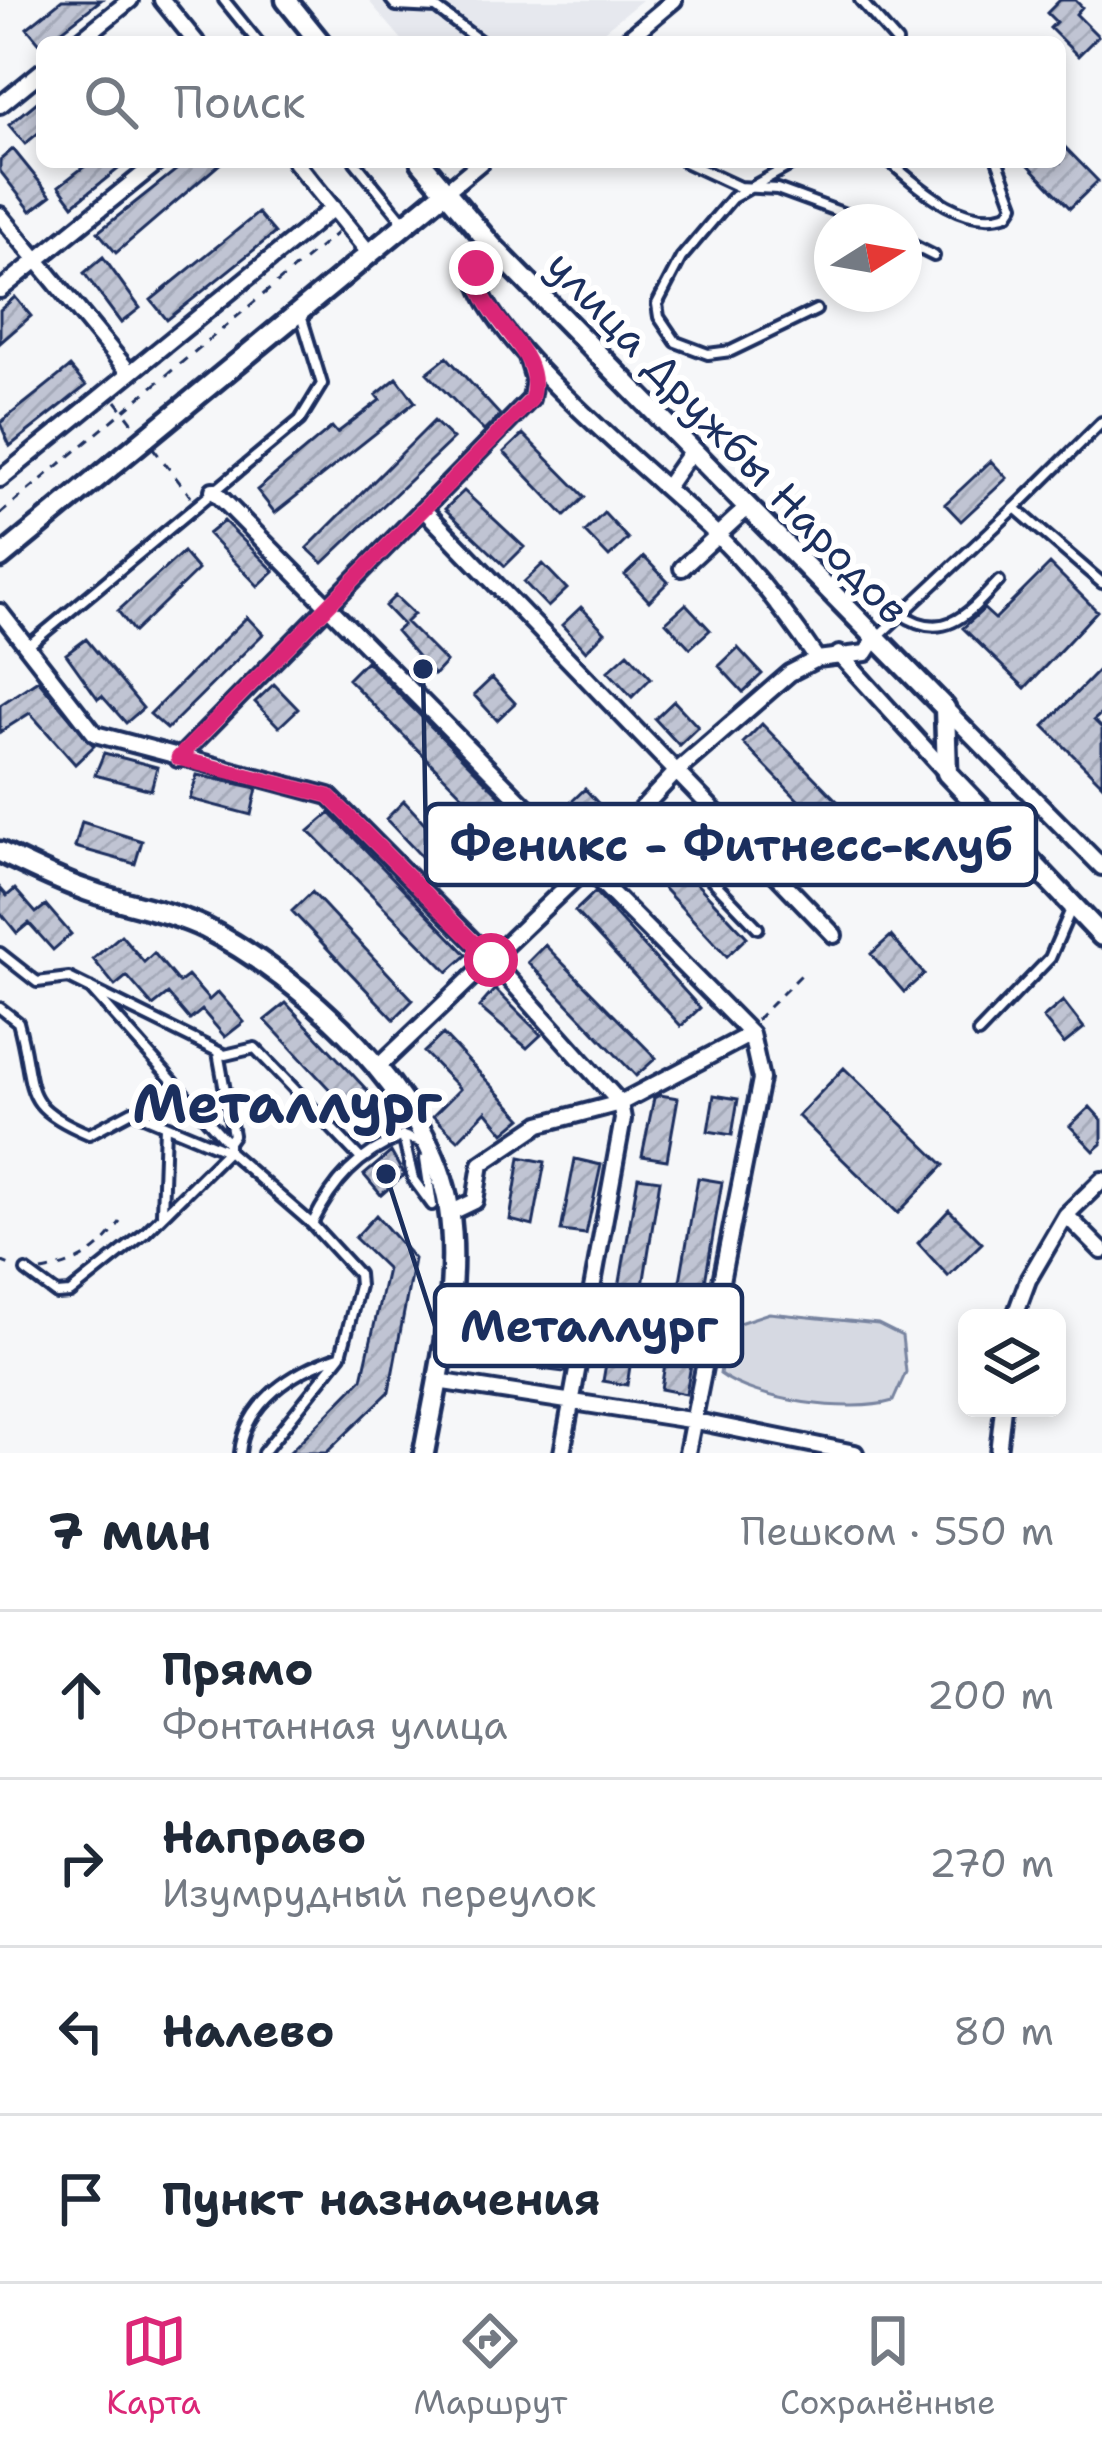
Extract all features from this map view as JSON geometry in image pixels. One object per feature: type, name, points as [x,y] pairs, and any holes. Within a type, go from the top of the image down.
[{"type":"street","points":[[85,36],[130,0]]},
{"type":"street","points":[[162,0],[191,36]]},
{"type":"street","points":[[286,0],[315,36]]},
{"type":"street","points":[[631,36],[674,0]]},
{"type":"street","points":[[0,105],[36,76]]},
{"type":"street","points":[[0,290],[151,168]]},
{"type":"street","points":[[300,168],[370,254]]},
{"type":"street","name":"улица Дружбы Народов","points":[[427,168],[492,246],[945,708]]},
{"type":"street","points":[[0,558],[474,168]]},
{"type":"street","points":[[0,479],[334,208]]},
{"type":"street","points":[[0,215],[129,372]]},
{"type":"street","points":[[492,246],[476,268],[478,287],[526,355],[718,535],[772,592],[817,659]]},
{"type":"street","points":[[178,758],[531,400],[534,380],[526,355]]},
{"type":"street","points":[[667,486],[692,450]]},
{"type":"street","points":[[213,490],[748,1031],[761,1078],[687,1453]]},
{"type":"street","points":[[682,568],[748,507]]},
{"type":"street","points":[[424,511],[835,934]]},
{"type":"street","points":[[0,612],[6,633],[27,646],[95,734],[329,796],[491,960],[620,1103],[623,1119],[562,1453]]},
{"type":"street","points":[[378,1067],[586,868],[677,771],[790,674],[817,659],[866,653],[875,639]]},
{"type":"street","name":"улица Дружбы Народов","points":[[839,655],[1102,936]]},
{"type":"street","points":[[945,708],[947,773]]},
{"type":"street","points":[[945,708],[1102,867]]},
{"type":"street","points":[[0,852],[81,889],[204,928],[338,1024],[378,1067],[423,1143],[450,1213],[448,1294],[424,1453]]},
{"type":"street","points":[[450,1213],[475,1201],[481,1164],[540,1124],[620,1103],[748,1031]]},
{"type":"street","points":[[1017,1309],[1028,1280],[1066,1215],[1102,1180]]},
{"type":"street","points":[[1066,1215],[1102,1251]]},
{"type":"street","points":[[437,1381],[696,1421],[848,1452]]},
{"type":"street","points":[[998,1453],[1003,1417]]},
{"type":"lane","points":[[224,0],[253,36]]},
{"type":"lane","points":[[391,0],[396,6],[436,8],[473,36]]},
{"type":"lane","points":[[860,0],[892,36]]},
{"type":"lane","points":[[360,168],[406,225]]},
{"type":"lane","points":[[701,168],[754,188],[777,188],[819,204]]},
{"type":"lane","points":[[786,168],[732,198],[681,258],[657,304],[664,328],[676,342],[719,352],[814,311]]},
{"type":"lane","points":[[897,168],[924,192],[987,219],[1008,214],[1014,205],[1000,168]]},
{"type":"lane","points":[[922,250],[934,256]]},
{"type":"lane","points":[[27,646],[300,420],[322,385],[300,310]]},
{"type":"lane","points":[[875,639],[1102,422]]},
{"type":"lane","points":[[1015,508],[1102,583]]},
{"type":"lane","points":[[900,613],[915,624],[944,628],[963,619],[999,581]]},
{"type":"lane","points":[[643,808],[758,928]]},
{"type":"lane","points":[[978,1033],[1051,958],[1073,906]]},
{"type":"lane","points":[[0,953],[37,982],[69,978],[218,1051],[256,1048],[360,1158]]},
{"type":"lane","points":[[90,988],[228,1147],[313,1224],[358,1274],[341,1355],[263,1453]]},
{"type":"lane","points":[[0,1008],[18,1022],[34,1100],[46,1116],[89,1134],[132,1111],[228,1147]]},
{"type":"lane","points":[[26,1270],[57,1294],[70,1293],[162,1214],[228,1147],[233,1135],[218,1051]]},
{"type":"lane","points":[[162,1214],[165,1125]]},
{"type":"lane","points":[[313,1224],[330,1187],[360,1158],[403,1136],[423,1143],[432,1205],[413,1179],[403,1136]]},
{"type":"lane","points":[[241,1453],[247,1423],[280,1383],[341,1355]]},
{"type":"path","points":[[0,514],[347,224]]},
{"type":"path","points":[[748,1031],[804,972]]},
{"type":"path","points":[[0,1261],[26,1270],[72,1265],[102,1247],[120,1222]]},
{"type":"shaded area","points":[[368,0],[642,0],[597,36],[399,36]]},
{"type":"shaded area","points":[[769,1313],[878,1324],[902,1336],[906,1372],[893,1401],[853,1406],[804,1402],[756,1391],[720,1374],[727,1327]]},
{"type":"building","points":[[62,0],[101,0],[55,36],[36,39],[27,28]]},
{"type":"building","points":[[1060,0],[1075,0],[1082,7],[1076,14],[1098,36],[1078,56],[1066,44],[1066,36],[1050,28],[1056,22],[1047,13]]},
{"type":"building","points":[[36,103],[36,135],[25,144],[9,125]]},
{"type":"building","points":[[1066,148],[1098,181],[1070,208],[1032,168],[1066,168]]},
{"type":"building","points":[[13,149],[51,196],[31,211],[0,171],[0,160]]},
{"type":"building","points":[[82,168],[119,168],[73,205],[59,186]]},
{"type":"building","points":[[178,168],[215,168],[116,253],[98,232]]},
{"type":"building","points":[[258,213],[275,233],[167,320],[151,300]]},
{"type":"building","points":[[103,257],[140,308],[121,323],[84,273]]},
{"type":"building","points":[[15,297],[31,316],[0,343],[0,310]]},
{"type":"building","points":[[447,357],[500,415],[484,431],[427,373]]},
{"type":"building","points":[[70,367],[86,386],[10,446],[0,423]]},
{"type":"building","points":[[397,378],[415,402],[275,513],[257,490],[332,427],[337,433],[380,400],[376,395]]},
{"type":"building","points":[[434,421],[453,439],[323,563],[307,548]]},
{"type":"building","points":[[523,434],[585,497],[565,516],[504,452]]},
{"type":"building","points":[[991,461],[1007,478],[961,521],[945,504]]},
{"type":"building","points":[[464,491],[524,547],[505,566],[445,509]]},
{"type":"building","points":[[604,513],[628,539],[609,557],[585,532]]},
{"type":"building","points":[[224,521],[274,571],[258,586],[208,534]]},
{"type":"building","points":[[183,552],[198,570],[134,632],[118,611]]},
{"type":"building","points":[[644,557],[668,582],[649,601],[625,575]]},
{"type":"building","points":[[543,564],[567,589],[548,607],[524,582]]},
{"type":"building","points":[[1050,564],[1097,611],[1025,688],[963,628],[984,609],[995,619]]},
{"type":"building","points":[[395,596],[414,614],[406,622],[446,662],[434,675],[396,631],[403,625],[385,606]]},
{"type":"building","points":[[686,604],[710,630],[690,648],[666,622]]},
{"type":"building","points":[[581,607],[605,632],[586,651],[562,625]]},
{"type":"building","points":[[247,617],[263,634],[167,729],[150,714]]},
{"type":"building","points":[[86,639],[143,708],[126,723],[102,696],[98,699],[66,654]]},
{"type":"building","points":[[738,648],[762,674],[743,692],[719,666]]},
{"type":"building","points":[[628,653],[651,678],[632,697],[608,671]]},
{"type":"building","points":[[366,661],[501,797],[482,815],[348,679]]},
{"type":"building","points":[[1102,667],[1102,713],[1094,720],[1102,728],[1102,784],[1044,726]]},
{"type":"building","points":[[492,678],[515,703],[497,720],[474,695]]},
{"type":"building","points":[[38,680],[94,746],[75,764],[30,713],[0,732],[0,705]]},
{"type":"building","points":[[274,684],[298,709],[279,727],[255,702]]},
{"type":"building","points":[[674,701],[698,727],[679,745],[655,719]]},
{"type":"building","points":[[762,724],[882,847],[844,883],[813,850],[830,833],[743,743]]},
{"type":"building","points":[[104,753],[157,767],[151,790],[95,775]]},
{"type":"building","points":[[197,775],[257,788],[251,815],[190,799]]},
{"type":"building","points":[[585,789],[608,814],[590,831],[567,806]]},
{"type":"building","points":[[404,801],[453,854],[435,871],[386,819]]},
{"type":"building","points":[[330,813],[467,955],[448,972],[309,831]]},
{"type":"building","points":[[82,822],[142,841],[135,864],[75,847]]},
{"type":"building","points":[[645,829],[747,937],[727,956],[626,848]]},
{"type":"building","points":[[0,888],[7,896],[15,889],[36,913],[46,905],[71,934],[53,950],[29,923],[17,933],[0,912]]},
{"type":"building","points":[[312,892],[413,1000],[394,1019],[292,911]]},
{"type":"building","points":[[595,892],[700,1008],[681,1026],[575,911]]},
{"type":"building","points":[[121,935],[144,962],[154,953],[179,983],[188,976],[209,1000],[218,992],[244,1022],[225,1037],[202,1010],[190,1020],[168,994],[153,1006],[127,976],[115,986],[93,959]]},
{"type":"building","points":[[891,936],[924,974],[904,992],[871,954]]},
{"type":"building","points":[[545,945],[656,1058],[636,1076],[528,962]]},
{"type":"building","points":[[495,989],[541,1035],[527,1048],[479,1007]]},
{"type":"building","points":[[1063,1001],[1084,1028],[1064,1044],[1043,1018]]},
{"type":"building","points":[[286,1003],[393,1118],[375,1138],[265,1020]]},
{"type":"building","points":[[443,1034],[522,1118],[504,1133],[486,1111],[458,1140],[433,1116],[460,1089],[424,1052]]},
{"type":"building","points":[[844,1068],[944,1165],[898,1213],[798,1116]]},
{"type":"building","points":[[714,1095],[738,1099],[732,1135],[708,1131]]},
{"type":"building","points":[[654,1098],[678,1098],[667,1160],[642,1156]]},
{"type":"building","points":[[1090,1107],[1102,1120],[1102,1144],[1094,1151],[1070,1126]]},
{"type":"building","name":"Металлург","points":[[391,1152],[404,1175],[381,1195],[364,1175]]},
{"type":"building","points":[[520,1157],[545,1162],[533,1226],[510,1220]]},
{"type":"building","points":[[575,1159],[601,1165],[586,1234],[561,1231]]},
{"type":"building","points":[[638,1177],[660,1180],[627,1385],[603,1381]]},
{"type":"building","points":[[698,1178],[722,1182],[686,1394],[661,1389],[668,1345],[661,1344],[664,1320],[673,1321]]},
{"type":"building","points":[[949,1210],[982,1243],[948,1276],[918,1243]]},
{"type":"building","points":[[376,1215],[414,1259],[389,1392],[326,1453],[289,1453],[362,1379],[387,1269],[355,1238]]},
{"type":"building","points":[[550,1297],[576,1300],[565,1372],[540,1369]]},
{"type":"place","name":"Феникс - Фитнесс-клуб","points":[[423,669]]},
{"type":"place","name":"Металлург","points":[[386,1174]]},
{"type":"district","name":"Металлург","points":[[287,1103]]},
{"type":"route","points":[[476,268],[478,287],[491,313],[526,355],[534,380],[531,400],[178,758],[329,796],[491,960]]}]
